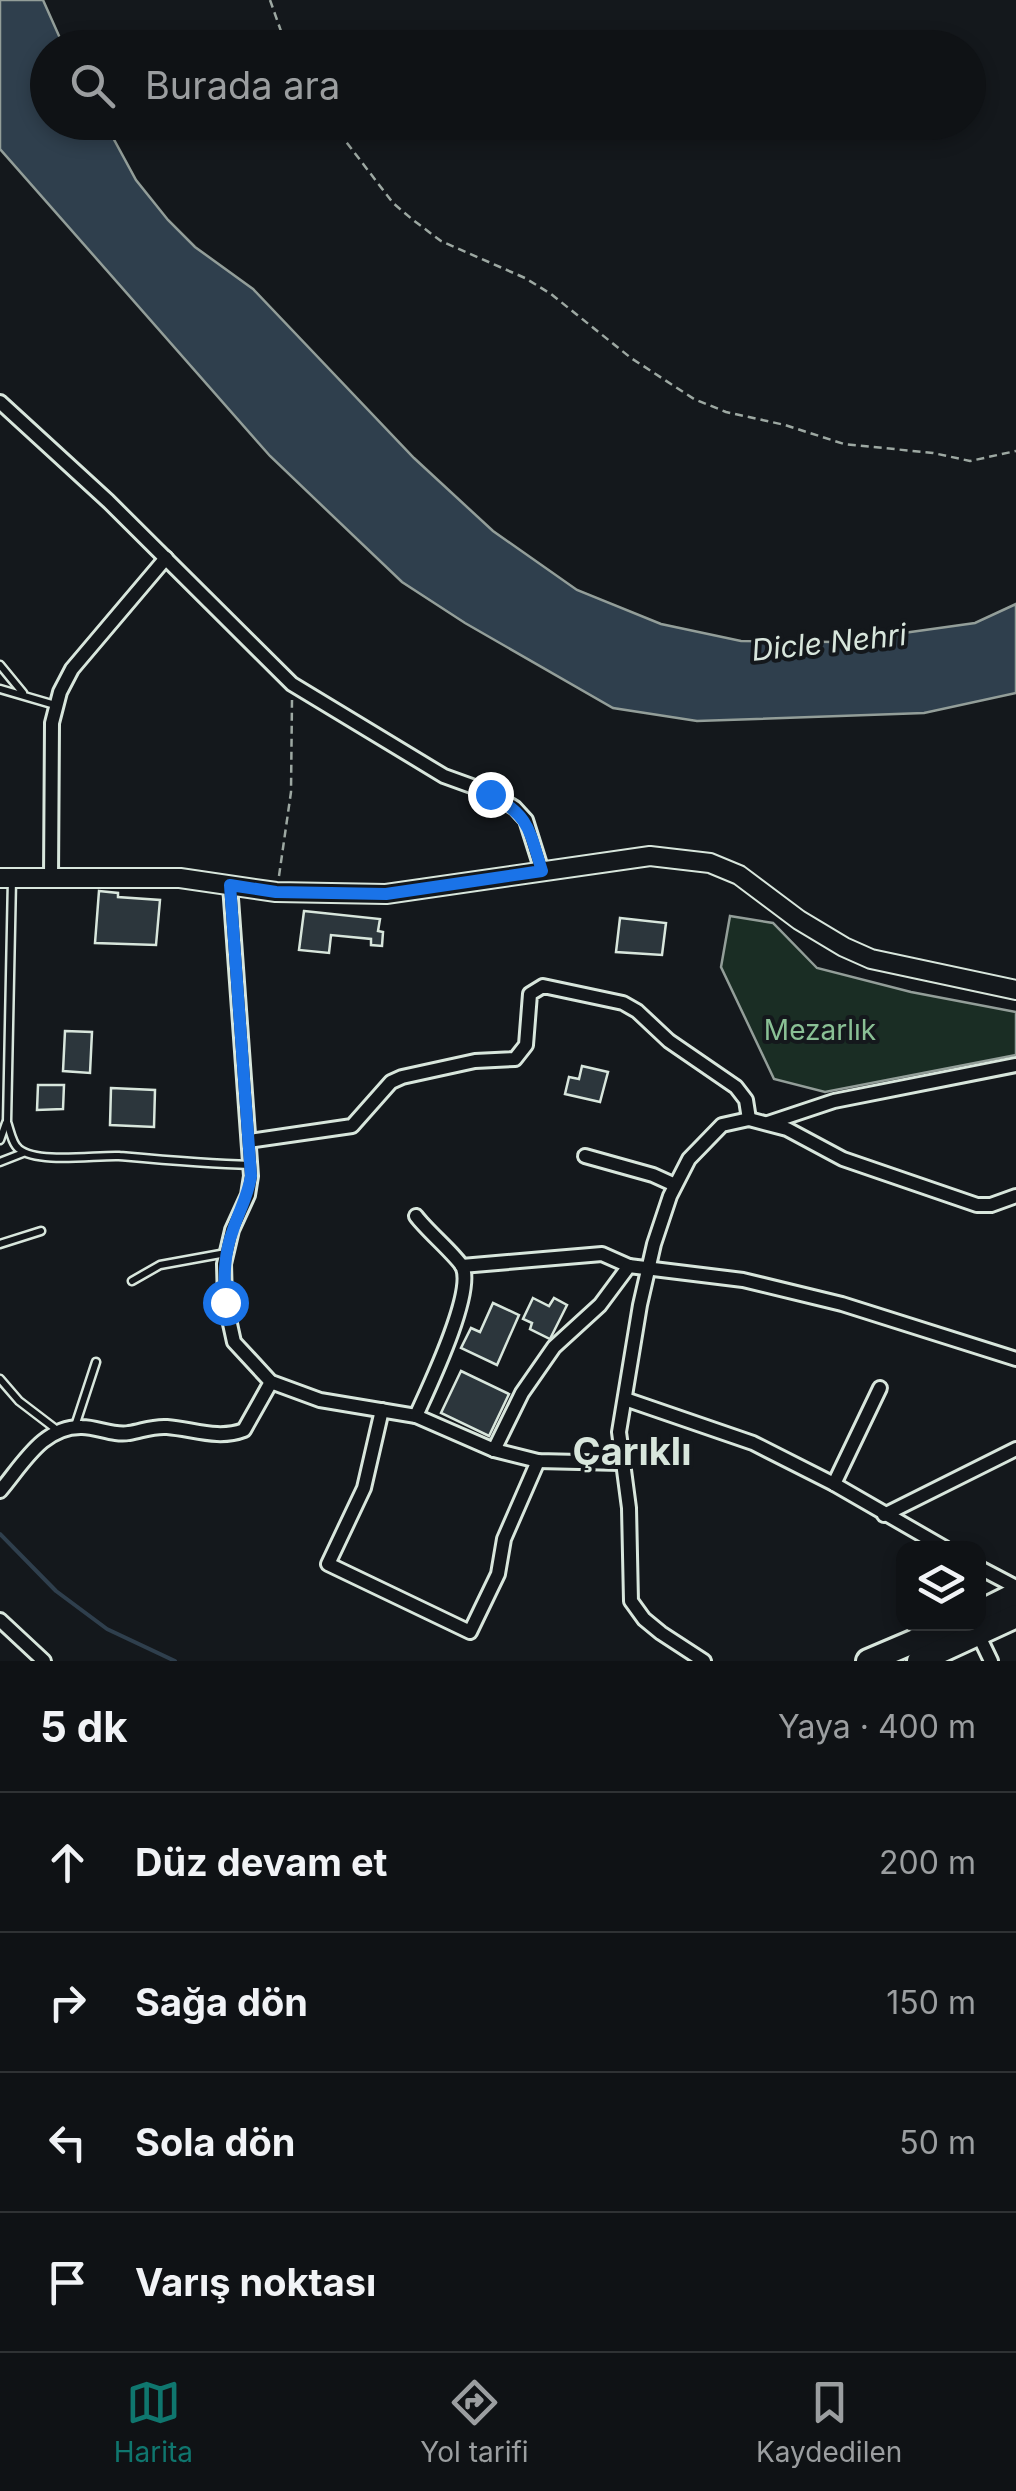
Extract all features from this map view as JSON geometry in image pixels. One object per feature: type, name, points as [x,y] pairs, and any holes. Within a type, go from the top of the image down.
[{"type":"highway","points":[[986,1617],[1016,1590]]},
{"type":"highway","points":[[986,1622],[1016,1616]]},
{"type":"highway","points":[[868,1661],[939,1631]]},
{"type":"highway","points":[[919,1661],[967,1631]]},
{"type":"street","points":[[0,402],[166,558],[292,684],[444,776],[515,808],[526,820],[542,871]]},
{"type":"street","points":[[51,878],[56,706],[72,669],[166,558]]},
{"type":"street","points":[[6,878],[180,878],[276,892],[386,894],[650,856],[710,863],[738,875],[799,920],[871,958],[1016,990]]},
{"type":"street","points":[[230,885],[250,1166],[248,1195],[227,1252],[225,1302],[234,1342],[271,1382],[320,1400],[416,1416],[494,1450],[538,1462],[621,1462]]},
{"type":"street","points":[[249,1141],[352,1126],[390,1082],[402,1077],[475,1061],[515,1059],[526,1045],[530,994],[543,986],[623,1003],[637,1011],[669,1042],[736,1087],[746,1100],[749,1118]]},
{"type":"street","points":[[766,1123],[834,1102],[1016,1065]]},
{"type":"street","points":[[704,1661],[661,1634],[630,1601],[629,1508],[619,1432],[648,1268],[675,1185],[689,1159],[722,1125],[749,1118],[787,1130],[844,1158],[977,1205],[991,1206],[1016,1196]]},
{"type":"street","points":[[585,1156],[675,1185]]},
{"type":"street","points":[[416,1216],[430,1236],[462,1266],[462,1296],[450,1336],[416,1416]]},
{"type":"street","points":[[462,1266],[602,1254],[629,1266],[743,1280],[842,1304],[1016,1360]]},
{"type":"street","points":[[494,1450],[522,1393],[554,1348],[600,1305],[629,1266]]},
{"type":"street","points":[[0,1492],[44,1438],[57,1430],[75,1427],[128,1434],[143,1428],[164,1427],[231,1435],[244,1430],[271,1382]]},
{"type":"street","points":[[834,1484],[880,1388]]},
{"type":"street","points":[[625,1398],[753,1443],[932,1541]]},
{"type":"street","points":[[382,1410],[364,1488],[328,1564],[470,1632],[498,1574],[504,1539],[538,1462]]},
{"type":"street","points":[[884,1515],[1016,1450]]},
{"type":"street","points":[[986,1572],[1016,1590]]},
{"type":"street","points":[[0,1620],[44,1661]]},
{"type":"street","points":[[981,1631],[992,1661]]},
{"type":"lane","points":[[0,664],[24,694]]},
{"type":"lane","points":[[0,689],[56,706]]},
{"type":"lane","points":[[6,878],[7,1122],[16,1147],[49,1157],[118,1156],[156,1162],[250,1166]]},
{"type":"lane","points":[[0,1140],[7,1122]]},
{"type":"lane","points":[[0,1162],[24,1152]]},
{"type":"lane","points":[[0,1244],[41,1231]]},
{"type":"lane","points":[[132,1281],[160,1265],[227,1252]]},
{"type":"lane","points":[[75,1427],[96,1362]]},
{"type":"lane","points":[[0,1380],[57,1430]]},
{"type":"path","points":[[270,0],[281,30]]},
{"type":"path","points":[[345,140],[393,204],[413,220],[441,240],[551,294],[666,384],[694,399],[726,412],[844,444],[970,460],[1016,450]]},
{"type":"path","points":[[276,892],[290,792],[292,684]]},
{"type":"green space","name":"Mezarlık","points":[[730,916],[773,923],[817,968],[911,992],[1016,1012],[1016,1055],[825,1092],[774,1079],[721,967]]},
{"type":"water","name":"Dicle Nehri","points":[[0,0],[43,0],[56,30],[30,30],[30,140],[114,140],[136,180],[168,220],[195,247],[253,289],[414,458],[493,531],[577,590],[661,624],[741,641],[839,642],[975,623],[1016,604],[1016,693],[924,713],[697,721],[613,708],[402,582],[270,456],[0,149]]},
{"type":"building","points":[[99,891],[118,893],[118,897],[160,900],[156,945],[95,943]]},
{"type":"building","points":[[304,911],[380,919],[382,946],[371,945],[371,939],[331,935],[329,953],[299,950]]},
{"type":"building","points":[[620,918],[666,923],[662,955],[616,952]]},
{"type":"building","points":[[65,1031],[92,1032],[90,1073],[63,1071]]},
{"type":"building","points":[[582,1066],[608,1072],[600,1102],[565,1094],[569,1077],[579,1079]]},
{"type":"building","points":[[38,1085],[64,1085],[63,1109],[37,1110]]},
{"type":"building","points":[[111,1088],[155,1090],[154,1127],[110,1125]]},
{"type":"building","points":[[533,1298],[549,1306],[554,1298],[567,1305],[550,1339],[530,1329],[532,1323],[523,1319]]},
{"type":"building","points":[[493,1303],[519,1315],[497,1365],[461,1348],[471,1328],[480,1332]]},
{"type":"building","points":[[461,1371],[509,1394],[489,1436],[441,1413]]},
{"type":"waterway","points":[[0,1534],[56,1591],[107,1629],[175,1661]]},
{"type":"district","name":"Çarıklı","points":[[632,1451]]},
{"type":"route","points":[[225,1302],[224,1264],[251,1176],[230,885],[276,892],[386,894],[542,871],[526,820],[515,808],[490,794]]}]
